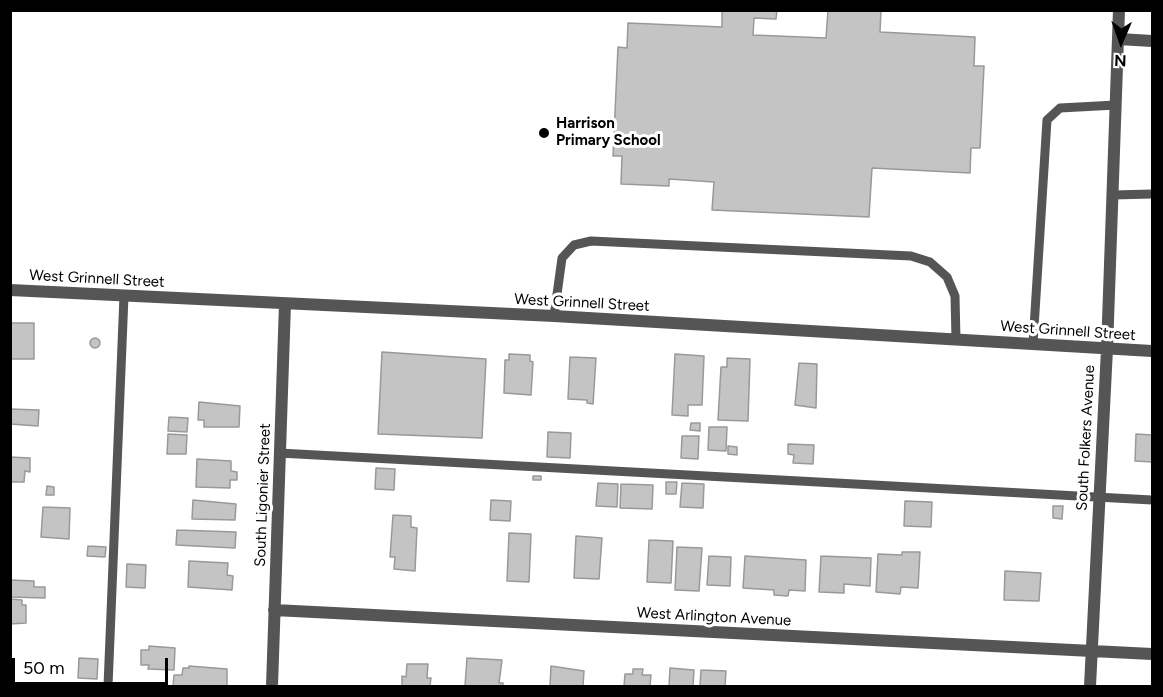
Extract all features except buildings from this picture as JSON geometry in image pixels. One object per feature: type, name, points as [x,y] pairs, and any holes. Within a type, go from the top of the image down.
[{"type":"street","name":"South Folkers Avenue","points":[[1090,687],[1090,651],[1107,349],[1119,10]]},
{"type":"street","points":[[1119,39],[1152,41]]},
{"type":"street","name":"West Grinnell Street","points":[[10,290],[554,316],[1152,351]]},
{"type":"street","name":"South Ligonier Street","points":[[272,687],[285,304]]},
{"type":"street","name":"West Arlington Avenue","points":[[274,610],[1152,654]]},
{"type":"lane","points":[[1033,344],[1047,120],[1060,108],[1116,105]]},
{"type":"lane","points":[[1113,195],[1152,194]]},
{"type":"lane","points":[[554,316],[562,258],[574,245],[591,242],[911,256],[930,262],[947,277],[955,296],[957,339]]},
{"type":"lane","points":[[108,687],[124,296]]},
{"type":"lane","points":[[279,453],[1152,500]]},
{"type":"place","name":"Harrison Primary School","points":[[544,133]]}]
